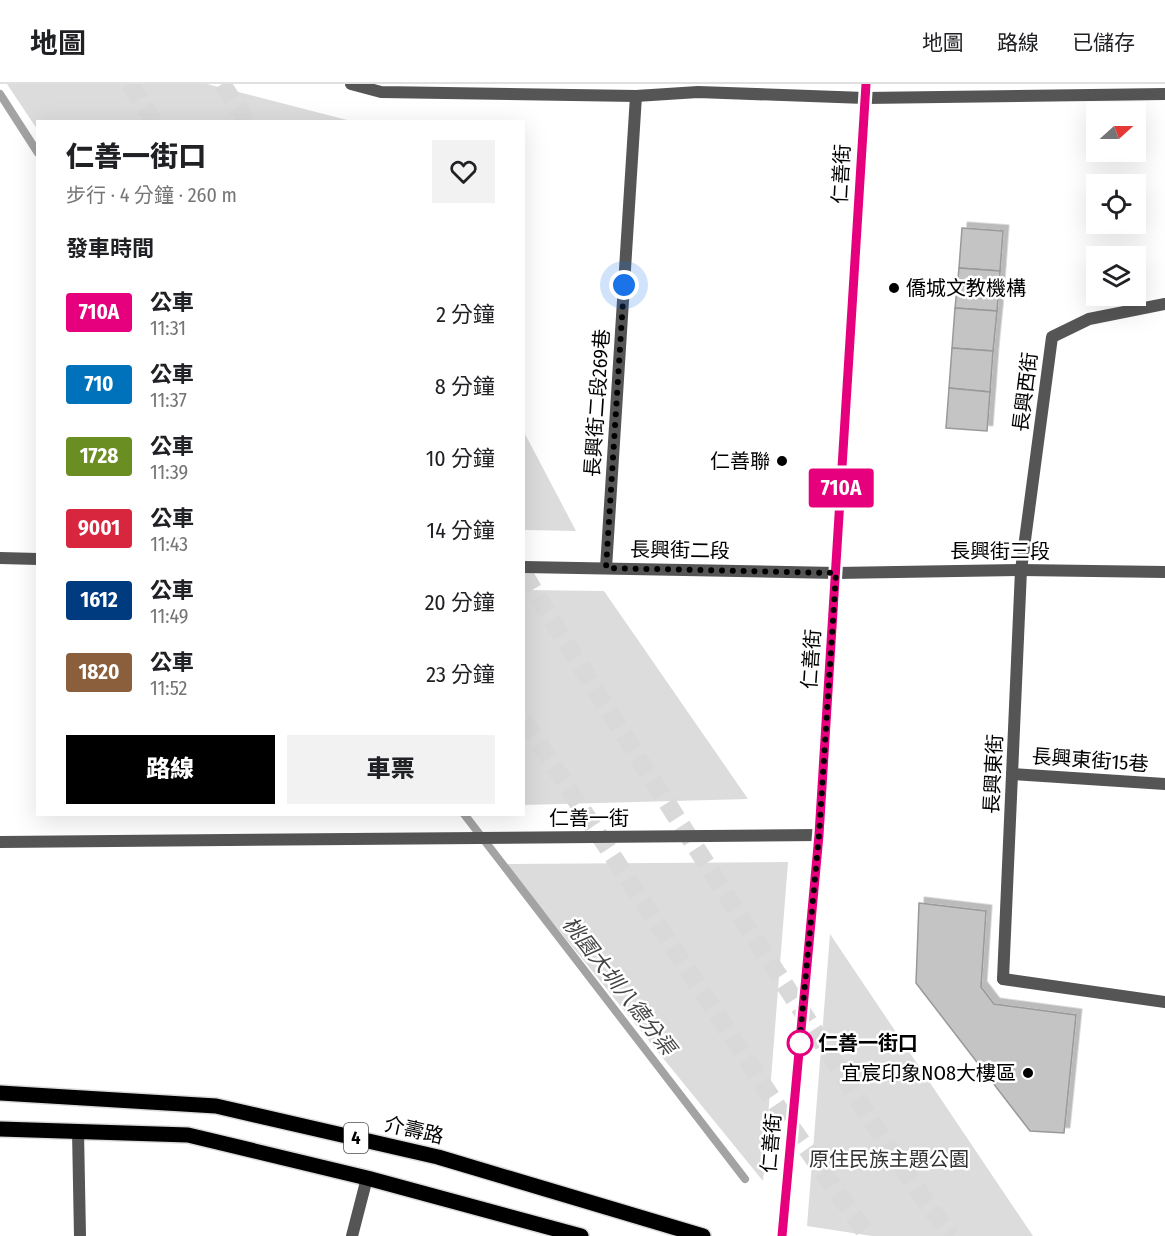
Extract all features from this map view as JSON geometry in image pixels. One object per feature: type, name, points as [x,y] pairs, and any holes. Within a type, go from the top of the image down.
[{"type":"main road","name":"介壽路","points":[[0,1093],[216,1106],[438,1157],[703,1236]]},
{"type":"main road","name":"4","points":[[0,1129],[188,1135],[367,1178],[581,1236]]},
{"type":"street","points":[[351,84],[381,92],[636,96],[698,92],[865,98],[1165,94]]},
{"type":"street","name":"仁善街","points":[[782,1236],[819,835],[866,84]]},
{"type":"street","name":"長興街二段269巷","points":[[606,568],[636,96]]},
{"type":"street","name":"長興西街","points":[[1021,570],[1052,337],[1089,319],[1165,304]]},
{"type":"street","points":[[0,558],[36,559]]},
{"type":"street","name":"長興街二段","points":[[525,567],[836,573]]},
{"type":"street","name":"長興街三段","points":[[836,573],[1021,570],[1165,572]]},
{"type":"street","name":"長興東街","points":[[1021,570],[1003,979],[1165,1002]]},
{"type":"street","name":"長興東街15巷","points":[[1012,774],[1165,784]]},
{"type":"street","name":"仁善一街","points":[[0,842],[819,835]]},
{"type":"street","points":[[78,1131],[80,1236]]},
{"type":"street","points":[[352,1236],[367,1178]]},
{"type":"green space","points":[[7,84],[207,84],[347,120],[36,120],[36,128]]},
{"type":"green space","points":[[525,434],[576,531],[525,530]]},
{"type":"green space","points":[[525,590],[604,591],[748,799],[525,805]]},
{"type":"green space","points":[[788,862],[763,1181],[505,864]]},
{"type":"green space","name":"原住民族主題公園","points":[[830,934],[1033,1236],[872,1236],[807,1226]]},
{"type":"building","points":[[962,228],[1003,231],[1000,271],[959,268]]},
{"type":"building","points":[[959,268],[1000,271],[997,311],[955,308]]},
{"type":"building","points":[[955,308],[997,311],[993,351],[952,348]]},
{"type":"building","points":[[952,348],[993,351],[990,392],[949,388]]},
{"type":"building","points":[[949,388],[990,392],[987,431],[946,428]]},
{"type":"building","name":"宜宸印象NO8大樓區","points":[[919,903],[986,911],[981,987],[994,1004],[1076,1015],[1064,1133],[1030,1131],[916,983]]},
{"type":"waterway","name":"桃園大圳八德分渠","points":[[0,94],[36,150]]},
{"type":"waterway","name":"桃園大圳八德分渠","points":[[466,816],[745,1179]]},
{"type":"tunnel","points":[[130,84],[153,120]]},
{"type":"tunnel","points":[[222,84],[246,120]]},
{"type":"tunnel","points":[[525,576],[651,778],[864,1109],[951,1236]]},
{"type":"tunnel","points":[[525,723],[783,1115],[868,1236]]},
{"type":"bus line","name":"710A","points":[[782,1236],[819,835],[866,84]]},
{"type":"place","name":"僑城文教機構","points":[[894,288]]},
{"type":"place","name":"仁善聯","points":[[782,461]]},
{"type":"place","name":"仁善一街口","points":[[800,1043]]},
{"type":"place","name":"宜宸印象NO8大樓區","points":[[1028,1073]]},
{"type":"route","points":[[624,285],[606,568],[836,573],[819,835],[799,1047],[800,1043]]}]
